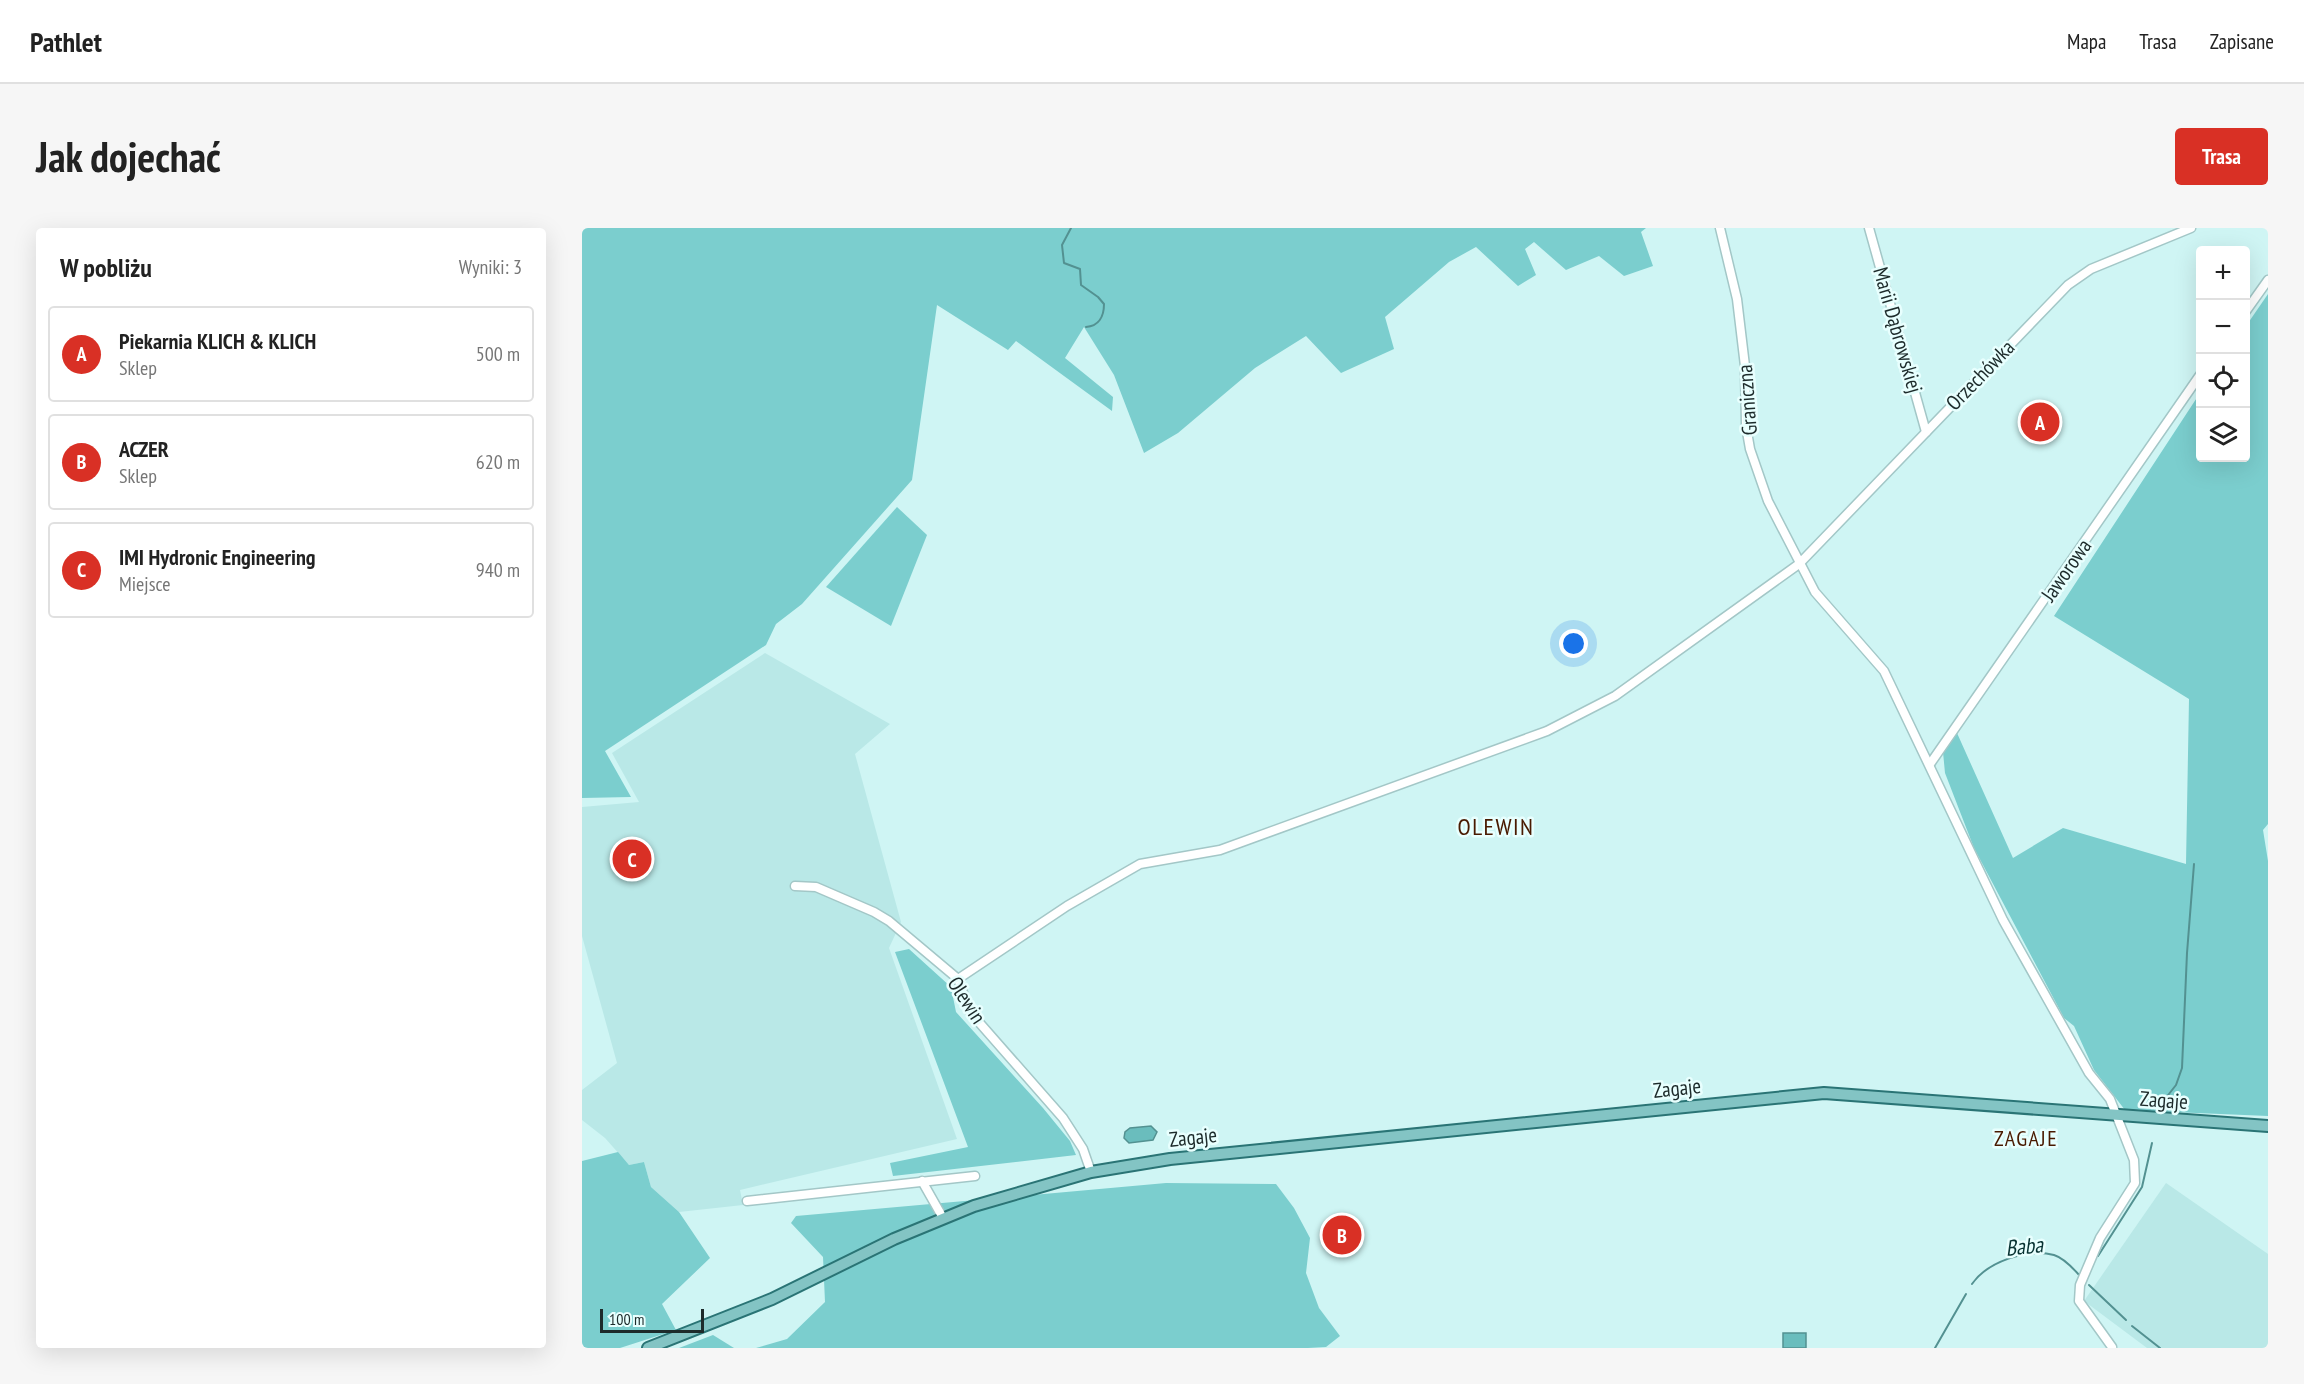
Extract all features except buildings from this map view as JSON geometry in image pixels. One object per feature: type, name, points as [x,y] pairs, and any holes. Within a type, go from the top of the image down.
[{"type":"main road","name":"Zagaje","points":[[648,1348],[772,1299],[942,1218],[1052,1181],[1170,1159],[1824,1093],[2268,1126]]},
{"type":"street","name":"Graniczna","points":[[1720,228],[1737,299],[1745,366],[1746,426],[1750,449],[1768,501],[1799,564],[1824,605],[1862,644],[1884,671],[2004,920],[2089,1073],[2110,1099],[2134,1160],[2135,1183],[2108,1223],[2088,1261],[2080,1285],[2079,1301],[2112,1347]]},
{"type":"street","name":"Marii Dąbrowskiej","points":[[1869,228],[1926,432]]},
{"type":"street","name":"Orzechówka","points":[[958,979],[1067,906],[1140,864],[1220,850],[1567,722],[1615,696],[1799,564],[2068,285],[2091,269],[2191,228]]},
{"type":"street","points":[[2250,305],[2268,280]]},
{"type":"street","name":"Jaworowa","points":[[1930,764],[2196,381]]},
{"type":"street","name":"Olewin","points":[[795,886],[816,887],[874,912],[893,924],[958,979],[970,1012],[1063,1118],[1083,1149],[1091,1172]]},
{"type":"street","points":[[747,1201],[975,1176]]},
{"type":"street","points":[[922,1181],[942,1218]]},
{"type":"shaded area","points":[[582,228],[1646,228],[1641,232],[1653,266],[1624,276],[1599,256],[1566,270],[1534,242],[1525,249],[1536,275],[1518,286],[1476,247],[1449,262],[1385,317],[1394,349],[1341,373],[1306,336],[1255,368],[1178,433],[1144,453],[1114,375],[1084,327],[1065,358],[1113,397],[1112,411],[1016,341],[1008,350],[937,305],[912,480],[802,604],[776,624],[766,645],[605,751],[631,797],[582,798]]},
{"type":"shaded area","points":[[2268,294],[2268,824],[2263,830],[2268,861],[2268,1116],[2125,1110],[2094,1070],[2074,1026],[2064,1018],[1974,848],[1945,773],[1943,752],[1957,733],[2013,858],[2063,828],[2186,864],[2189,699],[2054,616],[2196,399],[2196,462],[2250,462],[2250,320]]},
{"type":"shaded area","points":[[897,507],[927,535],[891,626],[826,587]]},
{"type":"shaded area","points":[[765,653],[890,724],[855,754],[901,922],[889,948],[957,1139],[740,1190],[743,1205],[679,1212],[651,1187],[644,1162],[629,1165],[605,1138],[582,1120],[582,1090],[617,1063],[582,936],[582,807],[639,802],[612,753]]},
{"type":"shaded area","points":[[909,949],[951,987],[956,1012],[1043,1108],[1070,1141],[1076,1155],[893,1176],[890,1163],[968,1147],[895,952]]},
{"type":"shaded area","points":[[1151,1126],[1157,1132],[1153,1140],[1129,1143],[1124,1138],[1125,1132],[1130,1128]]},
{"type":"shaded area","points":[[618,1152],[629,1165],[644,1162],[651,1187],[679,1212],[710,1258],[662,1304],[676,1330],[620,1348],[582,1348],[582,1161]]},
{"type":"shaded area","points":[[1166,1183],[1276,1184],[1294,1208],[1310,1238],[1306,1273],[1319,1308],[1340,1336],[1326,1347],[1308,1348],[756,1348],[787,1339],[825,1302],[823,1257],[791,1223],[796,1216]]},
{"type":"shaded area","points":[[2166,1183],[2268,1254],[2268,1348],[2147,1348],[2084,1301]]},
{"type":"shaded area","points":[[1783,1333],[1806,1333],[1806,1348],[1783,1348]]},
{"type":"shaded area","points":[[713,1335],[734,1348],[679,1348]]},
{"type":"waterway","points":[[1071,228],[1062,245],[1064,263],[1080,269],[1081,285],[1104,304],[1100,320],[1086,327]]},
{"type":"waterway","points":[[2165,1099],[2176,1085],[2182,1068],[2194,864]]},
{"type":"waterway","points":[[2098,1256],[2142,1187],[2152,1143]]},
{"type":"waterway","name":"Baba","points":[[1972,1284],[1987,1269],[1997,1263],[2032,1253],[2058,1256],[2080,1276]]},
{"type":"waterway","name":"Baba","points":[[2089,1285],[2126,1320]]},
{"type":"waterway","name":"Baba","points":[[1935,1348],[1966,1294]]},
{"type":"waterway","name":"Baba","points":[[2132,1326],[2160,1348]]},
{"type":"place","name":"Piekarnia KLICH & KLICH","points":[[2040,422]]},
{"type":"place","name":"IMI Hydronic Engineering","points":[[632,859]]},
{"type":"place","name":"ACZER","points":[[1342,1235]]},
{"type":"district","name":"OLEWIN","points":[[1496,826]]},
{"type":"district","name":"ZAGAJE","points":[[2026,1138]]}]
